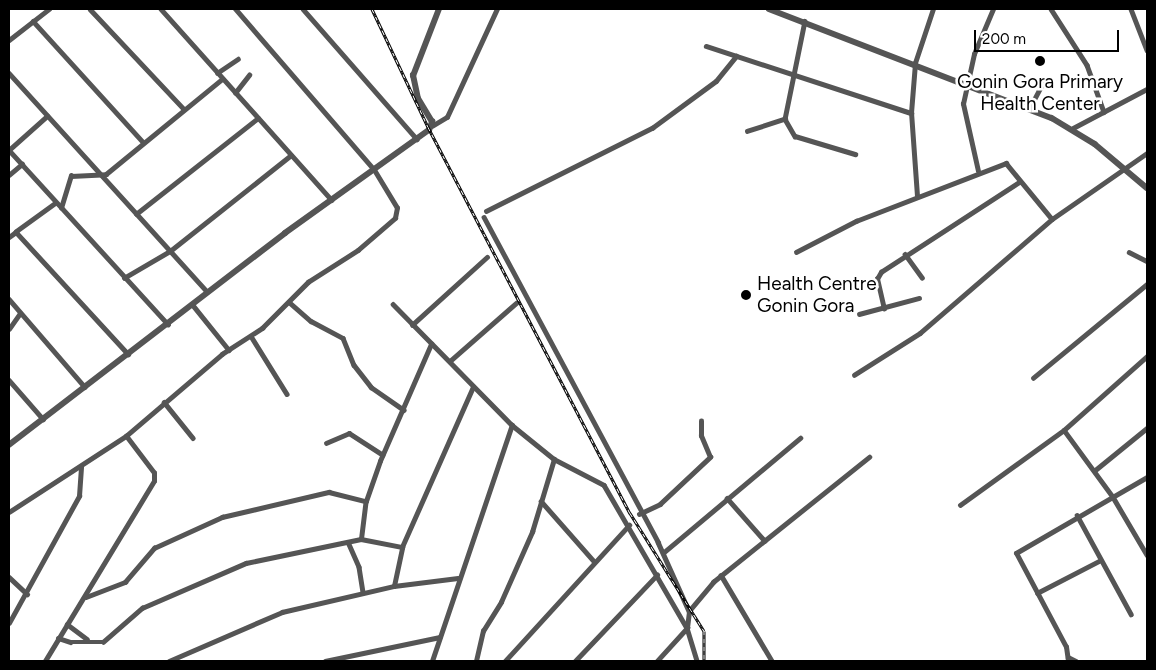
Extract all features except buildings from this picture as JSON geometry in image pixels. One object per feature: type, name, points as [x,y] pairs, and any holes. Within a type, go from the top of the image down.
[{"type":"street","points":[[9,40],[49,9]]},
{"type":"street","points":[[90,9],[184,109]]},
{"type":"street","points":[[161,9],[217,74],[332,200]]},
{"type":"street","points":[[9,512],[82,467],[126,436],[164,402],[229,350],[251,336],[308,282],[358,250],[396,218],[397,208],[374,170],[235,9]]},
{"type":"street","points":[[303,9],[417,139]]},
{"type":"street","points":[[432,126],[413,76],[439,9]]},
{"type":"street","points":[[9,445],[168,324],[207,291],[417,139],[432,126],[448,117],[497,9]]},
{"type":"street","points":[[768,9],[915,63],[1073,128],[1126,169],[1147,188]]},
{"type":"street","points":[[917,196],[910,113],[915,63],[931,9]]},
{"type":"street","points":[[978,171],[963,104],[965,84],[993,9]]},
{"type":"street","points":[[1052,9],[1086,65],[1104,112]]},
{"type":"street","points":[[1130,9],[1147,50]]},
{"type":"street","points":[[33,21],[143,142]]},
{"type":"street","points":[[805,22],[792,75],[785,119],[796,136],[855,154]]},
{"type":"street","points":[[706,46],[910,113]]},
{"type":"street","points":[[486,211],[645,132],[701,93],[736,56]]},
{"type":"street","points":[[217,74],[238,59]]},
{"type":"street","points":[[9,73],[103,174],[136,214],[207,291]]},
{"type":"street","points":[[235,93],[249,75]]},
{"type":"street","points":[[61,208],[71,176],[103,174],[222,79]]},
{"type":"street","points":[[1029,109],[1043,83]]},
{"type":"street","points":[[1073,128],[1147,89]]},
{"type":"street","points":[[47,116],[9,150],[168,324]]},
{"type":"street","points":[[136,214],[258,118]]},
{"type":"street","points":[[747,131],[785,119]]},
{"type":"street","points":[[854,375],[920,334],[1052,219],[1147,153]]},
{"type":"street","points":[[124,278],[170,251],[291,155]]},
{"type":"street","points":[[796,252],[917,196],[978,171],[1008,163],[1019,182],[1052,219]]},
{"type":"street","points":[[9,175],[22,164]]},
{"type":"street","points":[[884,310],[878,276],[905,254],[1019,182]]},
{"type":"street","points":[[9,237],[56,203]]},
{"type":"street","points":[[484,218],[639,514],[663,553],[690,611]]},
{"type":"street","points":[[16,232],[128,354]]},
{"type":"street","points":[[1129,252],[1147,261]]},
{"type":"street","points":[[905,254],[922,277]]},
{"type":"street","points":[[412,325],[487,257]]},
{"type":"street","points":[[1034,378],[1147,284]]},
{"type":"street","points":[[859,314],[884,310],[919,298]]},
{"type":"street","points":[[9,299],[85,387]]},
{"type":"street","points":[[289,302],[311,321],[343,338],[354,365],[371,387],[404,410]]},
{"type":"street","points":[[450,361],[516,303]]},
{"type":"street","points":[[192,304],[229,350]]},
{"type":"street","points":[[393,304],[512,425],[554,459],[604,485],[629,525],[687,628],[697,661]]},
{"type":"street","points":[[9,329],[20,313]]},
{"type":"street","points":[[251,336],[287,394]]},
{"type":"street","points":[[361,539],[366,501],[383,455],[432,344]]},
{"type":"street","points":[[960,505],[1064,430],[1147,356]]},
{"type":"street","points":[[9,380],[43,420]]},
{"type":"street","points":[[394,586],[402,547],[473,387]]},
{"type":"street","points":[[164,402],[193,438]]},
{"type":"street","points":[[639,514],[660,504],[710,457],[701,436],[700,421]]},
{"type":"street","points":[[432,661],[458,578],[512,425]]},
{"type":"street","points":[[1094,471],[1147,428]]},
{"type":"street","points":[[1064,430],[1113,497],[1147,555]]},
{"type":"street","points":[[326,443],[349,433],[383,455]]},
{"type":"street","points":[[45,661],[86,597],[155,477],[126,436]]},
{"type":"street","points":[[663,553],[800,438]]},
{"type":"street","points":[[657,661],[687,628],[690,611],[721,575],[869,457]]},
{"type":"street","points":[[476,661],[483,631],[501,602],[542,500],[554,459]]},
{"type":"street","points":[[9,623],[79,496],[82,467]]},
{"type":"street","points":[[1076,661],[1068,659],[1016,553],[1077,515],[1147,477]]},
{"type":"street","points":[[86,597],[125,582],[154,548],[222,517],[329,492],[366,501]]},
{"type":"street","points":[[727,498],[765,541]]},
{"type":"street","points":[[542,500],[593,560]]},
{"type":"street","points":[[1077,515],[1099,561],[1131,614]]},
{"type":"street","points":[[505,661],[593,560],[629,525]]},
{"type":"street","points":[[58,638],[70,642],[87,639],[105,641],[142,608],[246,563],[361,539],[402,547]]},
{"type":"street","points":[[348,542],[360,567],[363,593]]},
{"type":"street","points":[[1037,593],[1099,561]]},
{"type":"street","points":[[575,661],[657,575]]},
{"type":"street","points":[[721,575],[772,661]]},
{"type":"street","points":[[9,577],[26,594]]},
{"type":"street","points":[[169,661],[259,619],[394,586],[458,578]]},
{"type":"street","points":[[67,624],[87,639]]},
{"type":"street","points":[[325,661],[440,638]]},
{"type":"railway","points":[[372,9],[428,127],[630,513],[704,631],[704,661]]},
{"type":"place","name":"Gonin Gora Primary Health Center","points":[[1040,61]]},
{"type":"place","name":"Health Centre Gonin Gora","points":[[746,295]]}]
